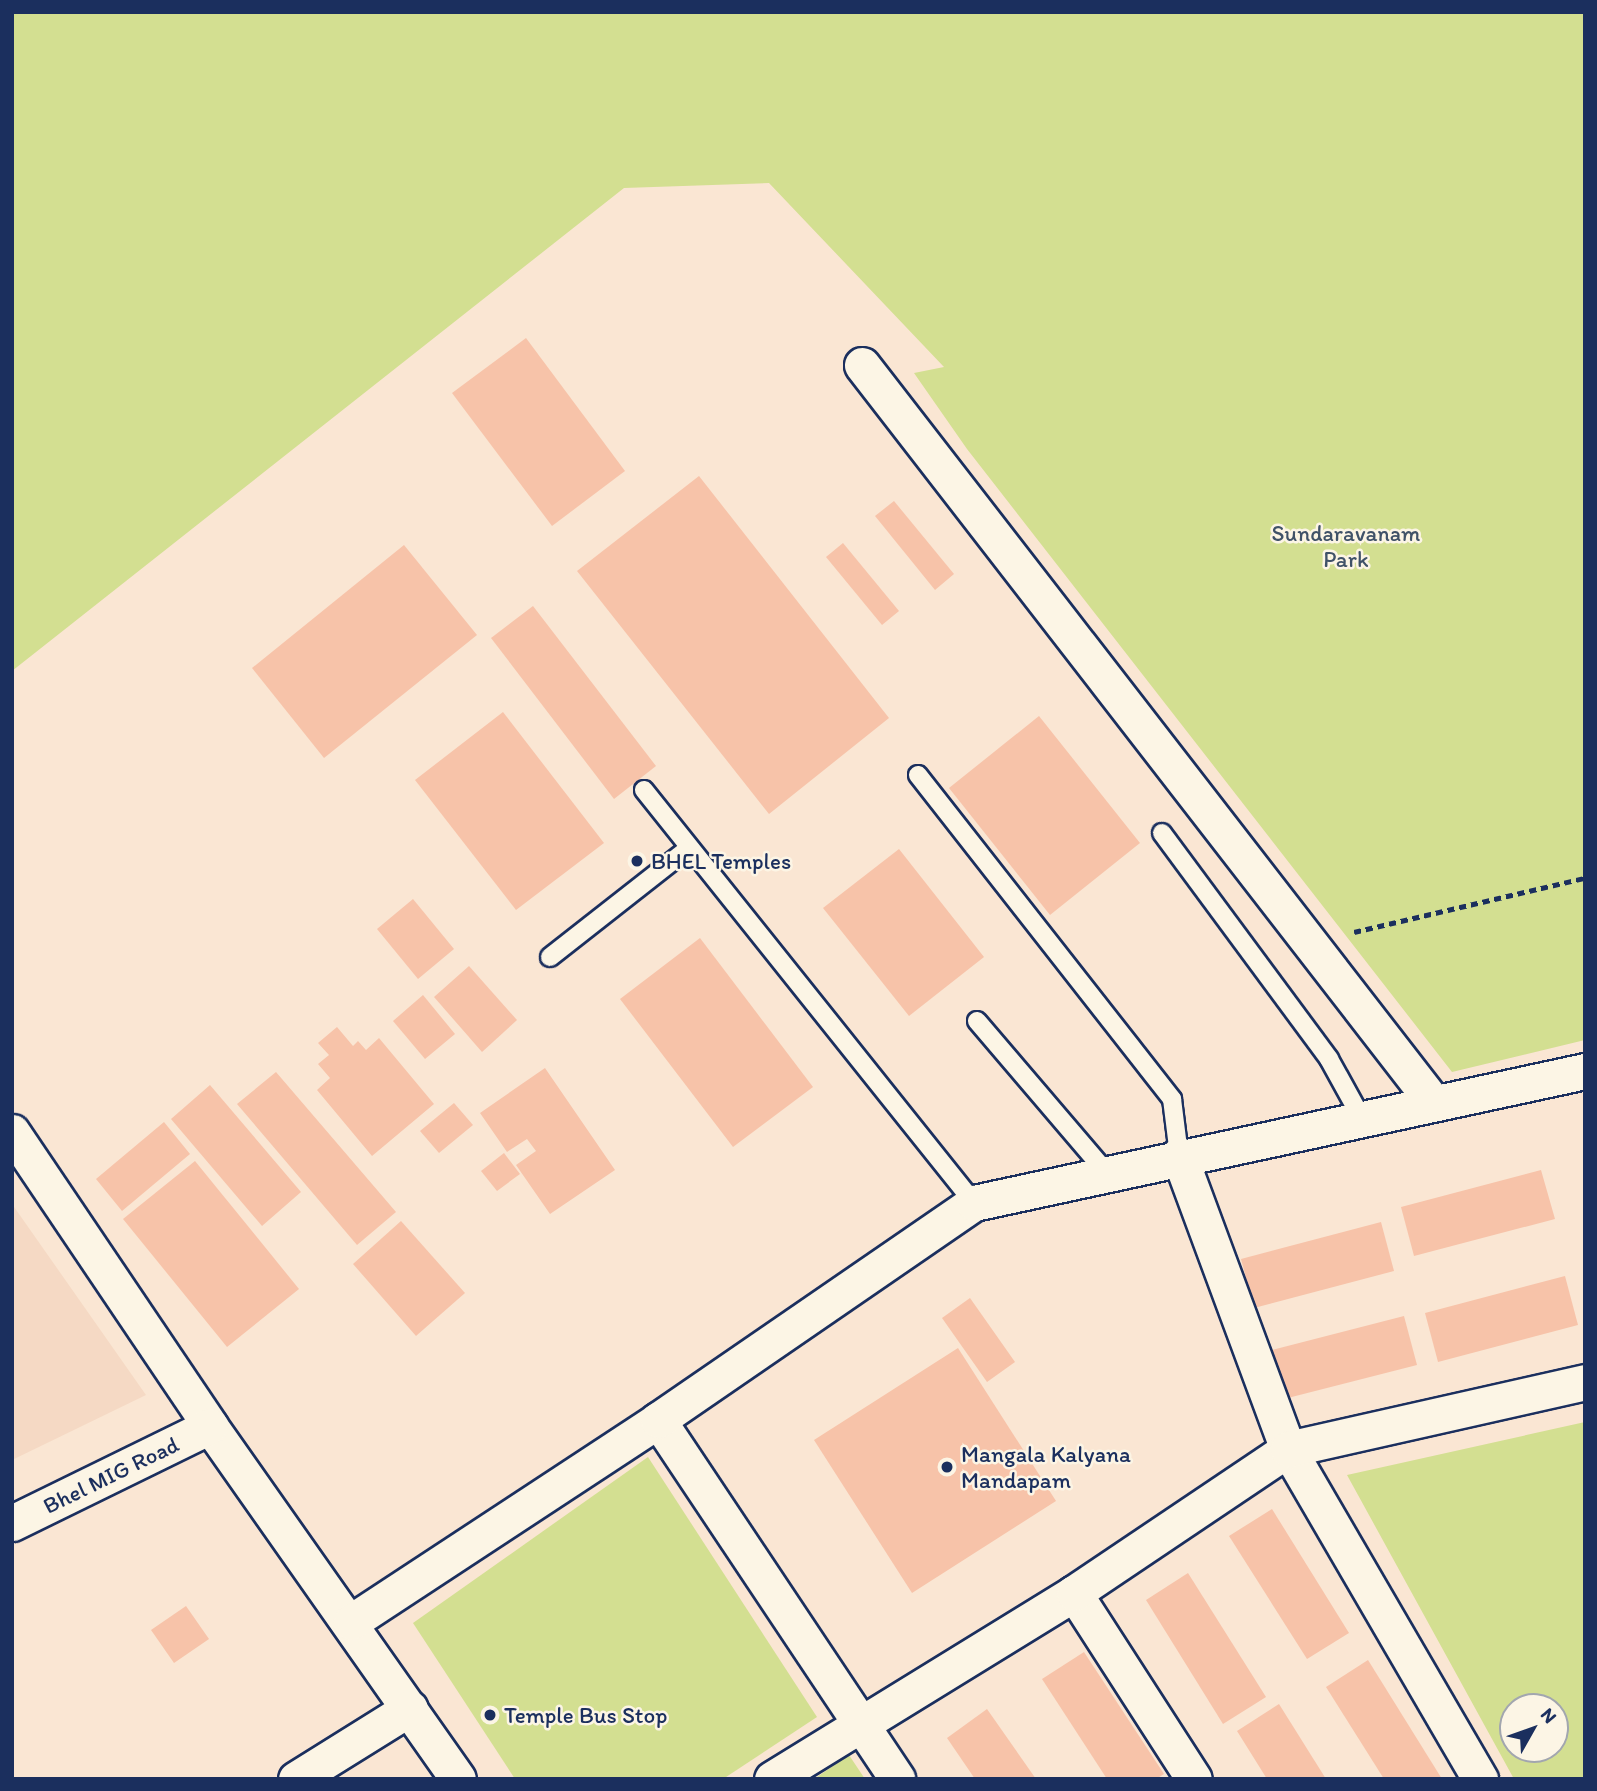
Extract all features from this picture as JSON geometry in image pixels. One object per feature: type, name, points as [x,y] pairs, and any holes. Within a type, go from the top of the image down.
[{"type":"street","points":[[862,365],[1433,1102]]},
{"type":"street","points":[[351,1622],[658,1420],[974,1203],[1179,1155],[1585,1071]]},
{"type":"street","points":[[12,1132],[210,1426],[351,1622],[458,1779]]},
{"type":"street","points":[[1179,1155],[1288,1449],[1480,1779]]},
{"type":"street","points":[[772,1779],[1074,1593],[1288,1449],[1585,1382]]},
{"type":"street","points":[[658,1420],[897,1779]]},
{"type":"street","name":"Bhel MIG Road","points":[[12,1523],[210,1426]]},
{"type":"street","points":[[1074,1593],[1194,1779]]},
{"type":"street","points":[[296,1779],[410,1708]]},
{"type":"lane","points":[[918,775],[1172,1099],[1179,1155]]},
{"type":"lane","points":[[645,790],[974,1203]]},
{"type":"lane","points":[[1162,833],[1329,1059],[1361,1117]]},
{"type":"lane","points":[[550,957],[689,848]]},
{"type":"lane","points":[[977,1021],[1106,1172]]},
{"type":"path","points":[[1354,932],[1585,877]]},
{"type":"shaded area","points":[[12,1204],[146,1395],[12,1460]]},
{"type":"green space","name":"Sundaravanam Park","points":[[12,12],[1585,12],[1585,1040],[1452,1072],[967,449],[914,373],[944,367],[769,183],[624,188],[12,671]]},
{"type":"green space","points":[[1585,1422],[1585,1779],[1514,1779],[1505,1763],[1569,1763],[1569,1693],[1499,1693],[1499,1752],[1347,1475]]},
{"type":"green space","points":[[648,1457],[817,1717],[723,1779],[515,1779],[413,1623]]},
{"type":"green space","points":[[849,1755],[865,1779],[814,1779]]},
{"type":"building","points":[[526,338],[625,471],[552,526],[452,393]]},
{"type":"building","points":[[699,476],[889,718],[769,814],[577,571]]},
{"type":"building","points":[[894,501],[954,574],[935,590],[875,516]]},
{"type":"building","points":[[843,543],[899,611],[882,625],[826,557]]},
{"type":"building","points":[[404,545],[477,635],[324,758],[252,668]]},
{"type":"building","points":[[533,606],[656,766],[614,799],[491,638]]},
{"type":"building","points":[[503,712],[604,843],[516,910],[415,780]]},
{"type":"building","points":[[1039,716],[1140,843],[1050,915],[949,788]]},
{"type":"building","points":[[899,849],[984,957],[909,1016],[823,908]]},
{"type":"building","points":[[413,899],[454,949],[418,979],[377,929]]},
{"type":"building","points":[[700,938],[813,1087],[733,1147],[620,999]]},
{"type":"building","points":[[469,966],[517,1020],[482,1052],[434,997]]},
{"type":"building","points":[[423,995],[455,1034],[425,1059],[393,1021]]},
{"type":"building","points":[[337,1027],[353,1046],[358,1041],[366,1050],[379,1038],[434,1104],[372,1156],[317,1090],[330,1078],[318,1064],[329,1055],[318,1043]]},
{"type":"building","points":[[545,1068],[615,1170],[550,1214],[516,1165],[536,1151],[527,1139],[507,1152],[480,1113]]},
{"type":"building","points":[[276,1072],[396,1212],[357,1245],[237,1104]]},
{"type":"building","points":[[210,1085],[301,1192],[262,1226],[171,1119]]},
{"type":"building","points":[[454,1103],[473,1125],[439,1153],[420,1131]]},
{"type":"building","points":[[164,1122],[190,1154],[122,1211],[96,1179]]},
{"type":"building","points":[[504,1153],[520,1174],[497,1191],[481,1171]]},
{"type":"building","points":[[195,1161],[299,1289],[227,1347],[123,1219]]},
{"type":"building","points":[[1541,1170],[1555,1219],[1414,1256],[1401,1207]]},
{"type":"building","points":[[401,1221],[465,1293],[416,1336],[353,1264]]},
{"type":"building","points":[[1381,1222],[1394,1271],[1254,1308],[1241,1259]]},
{"type":"building","points":[[1565,1276],[1578,1325],[1438,1362],[1425,1313]]},
{"type":"building","points":[[970,1298],[1015,1362],[987,1382],[942,1318]]},
{"type":"building","points":[[1404,1316],[1417,1365],[1276,1401],[1264,1352]]},
{"type":"building","points":[[958,1348],[1056,1501],[912,1593],[814,1440]]},
{"type":"building","points":[[1272,1509],[1349,1633],[1307,1659],[1229,1536]]},
{"type":"building","points":[[1188,1573],[1266,1697],[1223,1724],[1146,1600]]},
{"type":"building","points":[[186,1606],[209,1639],[174,1663],[151,1630]]},
{"type":"building","points":[[1084,1652],[1164,1774],[1156,1779],[1107,1779],[1042,1679]]},
{"type":"building","points":[[1368,1660],[1442,1779],[1384,1779],[1326,1687]]},
{"type":"building","points":[[1279,1704],[1326,1779],[1267,1779],[1237,1731]]},
{"type":"building","points":[[987,1709],[1036,1779],[975,1779],[947,1738]]},
{"type":"place","name":"BHEL Temples","points":[[637,861]]},
{"type":"place","name":"Mangala Kalyana Mandapam","points":[[947,1467]]},
{"type":"place","name":"Temple Bus Stop","points":[[490,1715]]}]
